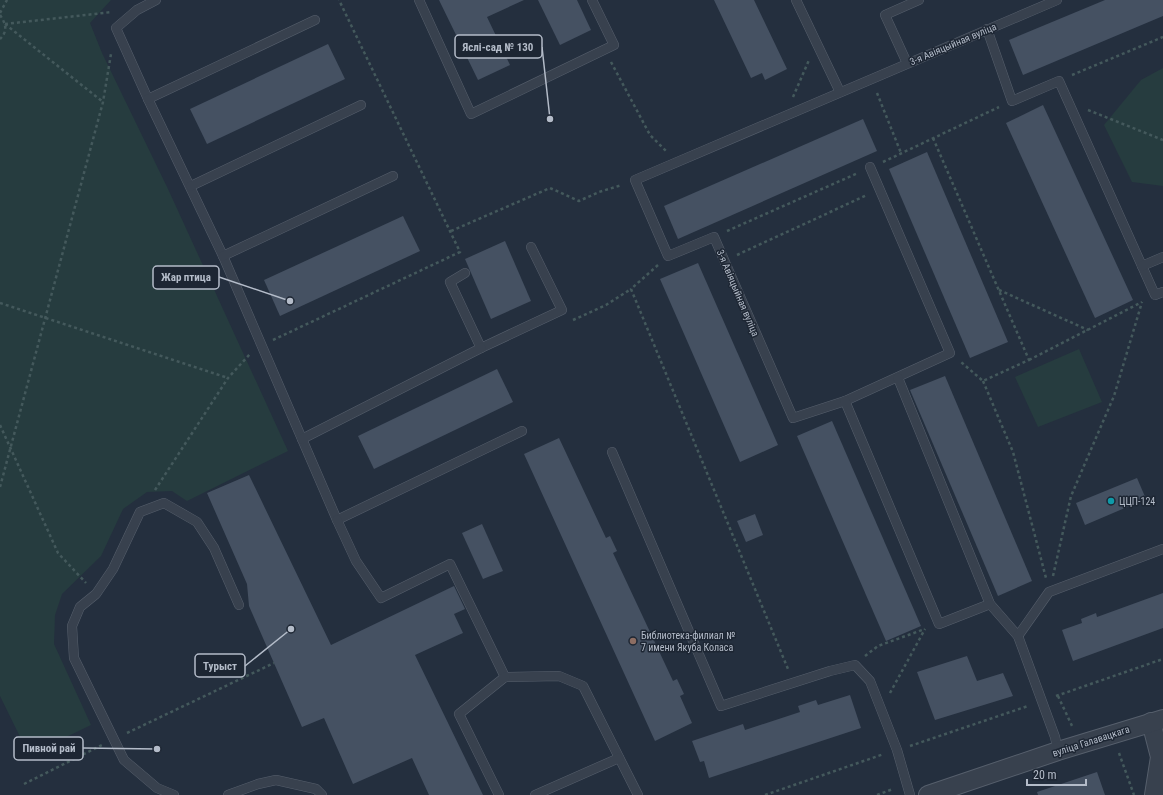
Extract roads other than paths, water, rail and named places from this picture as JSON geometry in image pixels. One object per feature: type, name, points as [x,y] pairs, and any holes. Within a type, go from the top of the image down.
[{"type":"street","name":"вуліца Галавацкага","points":[[928,795],[1058,751],[1157,720]]},
{"type":"street","points":[[1154,795],[1160,757],[1157,720]]},
{"type":"lane","points":[[156,0],[137,10],[116,28],[223,256],[356,562],[381,598],[450,564],[505,677]]},
{"type":"lane","points":[[419,0],[471,114],[614,45],[592,0]]},
{"type":"lane","points":[[796,0],[840,92]]},
{"type":"lane","points":[[907,63],[886,15],[918,0]]},
{"type":"lane","name":"3-я Авіяцыйная вуліца","points":[[870,167],[950,353],[845,401],[793,418],[714,237],[668,256],[635,180],[871,78],[1057,0]]},
{"type":"lane","points":[[148,99],[315,20]]},
{"type":"lane","points":[[987,29],[1012,100],[1059,81],[1142,266],[1159,293]]},
{"type":"lane","points":[[191,186],[361,105]]},
{"type":"lane","points":[[223,256],[393,176]]},
{"type":"lane","points":[[302,439],[481,348],[562,310],[531,247]]},
{"type":"lane","points":[[1142,266],[1163,257]]},
{"type":"lane","points":[[465,273],[450,282],[481,348]]},
{"type":"lane","points":[[898,378],[990,604],[1018,636],[1055,737],[1058,751]]},
{"type":"lane","points":[[845,401],[939,624],[990,604]]},
{"type":"lane","points":[[338,520],[522,431]]},
{"type":"lane","points":[[612,452],[721,706],[830,670],[855,665],[870,681],[896,750],[910,795]]},
{"type":"lane","points":[[174,795],[157,788],[124,760],[74,658],[72,626],[80,608],[96,594],[113,569],[140,512],[164,503],[197,522],[214,548],[239,604]]},
{"type":"lane","points":[[1018,636],[1049,592],[1163,550]]},
{"type":"lane","points":[[499,795],[459,714],[505,677],[559,676],[583,686],[638,795]]},
{"type":"lane","points":[[536,795],[619,758]]},
{"type":"lane","points":[[228,795],[258,784],[276,780],[316,789],[322,795]]},
{"type":"place","name":"Яслі-сад № 130","points":[[550,119]]},
{"type":"place","name":"Жар птица","points":[[290,301]]},
{"type":"place","name":"ЦЦП-124","points":[[1111,501]]},
{"type":"place","name":"Турыст","points":[[291,629]]},
{"type":"place","name":"Библиотека-филиал № 7 имени Якуба Коласа","points":[[633,641]]},
{"type":"place","name":"Пивной рай","points":[[157,749]]}]
